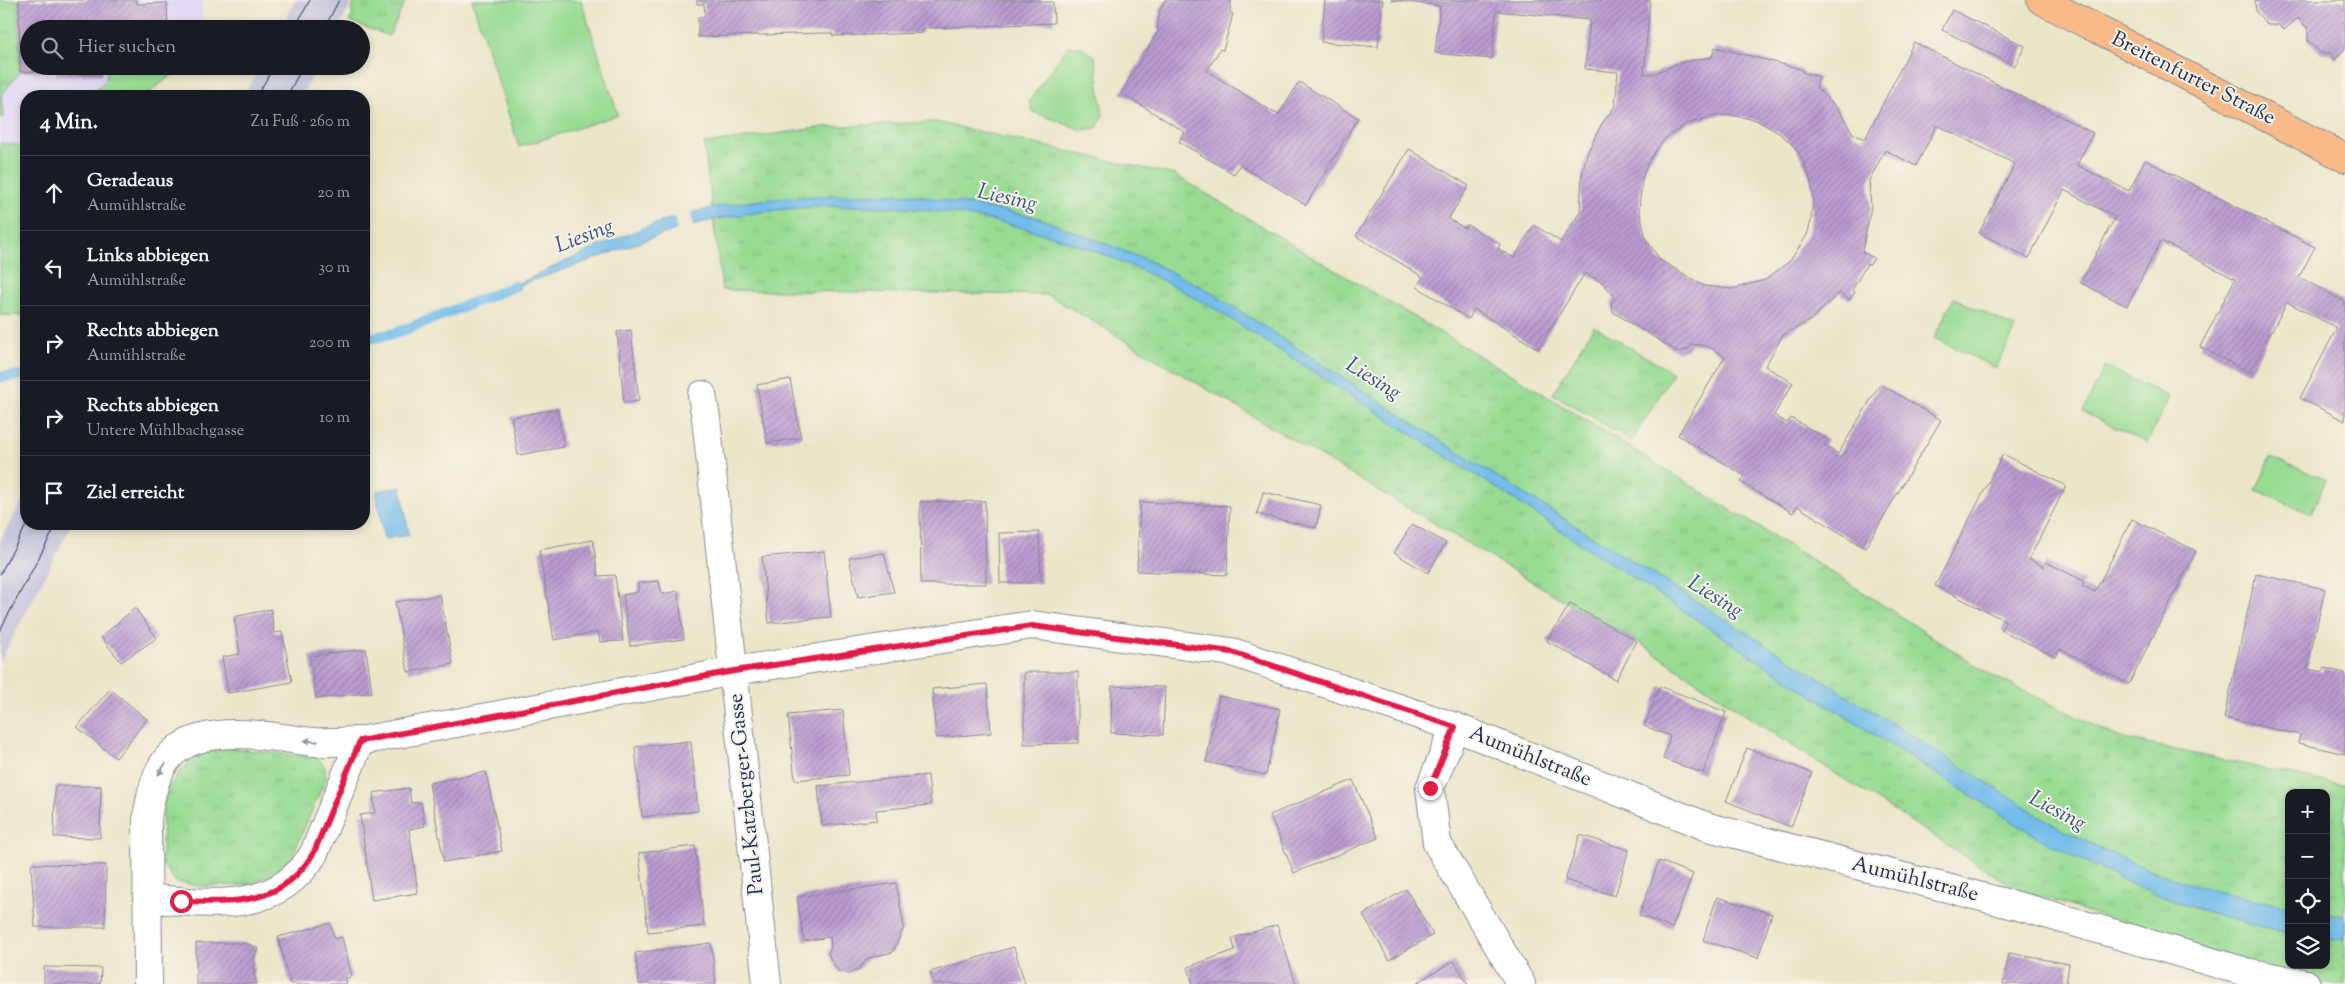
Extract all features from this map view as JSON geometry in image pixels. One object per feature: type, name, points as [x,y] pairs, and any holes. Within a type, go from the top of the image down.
[{"type":"main road","name":"Breitenfurter Straße","points":[[2041,0],[2345,158]]},
{"type":"street","name":"Paul-Katzberger-Gasse","points":[[702,395],[734,671],[767,984]]},
{"type":"street","name":"Aumühlstraße","points":[[148,984],[147,820],[151,793],[160,770],[174,752],[197,739],[218,734],[253,734],[316,742],[360,741],[734,671],[1032,626],[1232,652],[1455,727],[1708,827],[2028,909],[2246,972],[2306,984]]},
{"type":"street","points":[[1455,727],[1430,788],[1437,843],[1521,984]]},
{"type":"street","points":[[147,898],[222,903],[257,899],[289,884],[304,869],[314,852],[360,741]]},
{"type":"shaded area","points":[[0,0],[202,0],[202,20],[20,20],[20,75],[172,75],[153,90],[20,90],[20,316],[0,315]]},
{"type":"shaded area","points":[[296,0],[353,0],[343,20],[285,20]]},
{"type":"shaded area","points":[[255,75],[313,75],[304,90],[247,90]]},
{"type":"shaded area","points":[[20,505],[20,530],[69,530],[0,662],[0,540]]},
{"type":"green space","points":[[0,0],[19,0],[20,72],[1,95],[3,117],[0,117]]},
{"type":"green space","points":[[356,0],[406,0],[389,36],[370,29],[370,20],[350,20],[353,15],[351,10]]},
{"type":"green space","points":[[472,0],[581,0],[618,115],[519,147]]},
{"type":"green space","points":[[1068,46],[1082,47],[1095,57],[1103,116],[1097,128],[1082,130],[1033,112],[1029,101]]},
{"type":"green space","points":[[106,75],[172,75],[153,90],[97,90],[106,80]]},
{"type":"green space","points":[[936,122],[1175,175],[1542,393],[1841,578],[1991,675],[2120,738],[2345,786],[2345,984],[2308,984],[2015,888],[1775,735],[1637,641],[1570,604],[1048,295],[722,290],[704,144],[824,127]]},
{"type":"green space","points":[[0,143],[20,145],[20,316],[0,315]]},
{"type":"green space","points":[[1954,298],[2016,328],[1996,368],[1934,338]]},
{"type":"green space","points":[[1594,326],[1673,373],[1632,441],[1553,394]]},
{"type":"green space","points":[[2105,366],[2169,397],[2147,443],[2083,412]]},
{"type":"green space","points":[[2271,457],[2326,480],[2311,514],[2256,490]]},
{"type":"green space","points":[[230,748],[318,758],[325,767],[326,778],[292,857],[272,874],[248,885],[200,886],[176,882],[162,864],[163,805],[168,788],[182,769],[200,754]]},
{"type":"water","name":"Liesing","points":[[916,195],[1036,217],[1147,260],[1204,288],[1478,465],[2061,829],[2122,858],[2169,877],[2228,894],[2285,905],[2285,932],[2245,923],[2182,904],[2127,882],[2047,843],[1808,693],[1490,484],[1218,311],[1159,279],[1099,252],[1037,232],[974,217],[910,208],[845,206],[779,210],[713,220],[688,226],[502,291],[572,258],[667,220],[716,207],[818,196]]},
{"type":"water","points":[[401,487],[409,535],[384,539],[376,491]]},
{"type":"water","points":[[2330,913],[2345,915],[2345,940],[2330,938]]},
{"type":"pier","points":[[691,210],[693,227],[677,232],[675,215]]},
{"type":"building","points":[[19,0],[137,0],[137,4],[167,3],[168,20],[20,20],[20,72]]},
{"type":"building","points":[[697,0],[1041,0],[1041,2],[1053,2],[1054,23],[922,28],[922,33],[833,36],[832,33],[824,33],[698,37],[698,17],[705,17],[704,4],[697,4]]},
{"type":"building","points":[[1165,0],[1231,0],[1230,12],[1233,14],[1223,50],[1220,49],[1207,71],[1271,111],[1279,115],[1299,82],[1358,118],[1306,205],[1240,165],[1234,174],[1179,142],[1185,132],[1121,93],[1159,30],[1157,29],[1160,10]]},
{"type":"building","points":[[1325,0],[1383,0],[1378,47],[1321,42]]},
{"type":"building","points":[[1391,0],[1650,0],[1644,74],[1653,74],[1679,63],[1712,57],[1715,47],[1793,67],[1819,77],[1816,87],[1838,109],[1854,135],[1865,139],[1914,42],[2093,133],[2077,165],[2102,178],[2129,191],[2145,160],[2315,247],[2299,277],[2345,302],[2345,421],[2300,398],[2337,328],[2287,302],[2250,373],[2200,347],[2235,279],[2161,241],[2127,306],[2081,283],[2115,217],[2064,190],[2029,258],[1979,233],[2015,164],[1937,125],[1916,166],[1885,150],[1869,181],[1871,207],[1862,252],[1874,258],[1870,265],[1867,264],[1852,290],[1855,292],[1850,300],[1839,293],[1811,320],[1783,335],[1765,366],[1793,383],[1774,415],[1787,423],[1791,418],[1827,439],[1824,445],[1838,454],[1880,384],[1941,420],[1865,548],[1797,506],[1793,513],[1767,498],[1741,482],[1745,476],[1678,435],[1725,357],[1708,346],[1691,344],[1689,349],[1678,352],[1613,312],[1611,303],[1615,297],[1603,283],[1585,273],[1538,349],[1474,309],[1469,319],[1417,287],[1423,277],[1356,236],[1409,149],[1469,186],[1448,219],[1465,228],[1468,225],[1500,244],[1498,249],[1514,258],[1534,225],[1561,242],[1580,212],[1582,174],[1587,154],[1601,125],[1615,106],[1618,72],[1585,69],[1590,20],[1496,11],[1492,59],[1435,53],[1440,6]],"holes":[[[1719,115],[1732,115],[1756,120],[1779,133],[1792,144],[1802,158],[1811,181],[1813,198],[1811,221],[1807,235],[1790,261],[1765,280],[1732,289],[1704,286],[1660,260],[1646,239],[1639,209],[1642,179],[1647,164],[1666,138],[1686,124]]]},
{"type":"building","points":[[2255,0],[2345,0],[2345,49],[2335,59],[2330,53],[2321,53],[2308,41],[2308,29],[2298,18],[2284,30],[2279,25],[2268,25],[2256,12]]},
{"type":"building","points":[[1952,10],[2025,46],[2015,66],[1942,30]]},
{"type":"building","points":[[631,330],[639,401],[624,403],[617,332]]},
{"type":"building","points":[[790,379],[801,438],[767,443],[757,385]]},
{"type":"building","points":[[557,409],[564,447],[518,455],[511,417]]},
{"type":"building","points":[[2003,454],[2066,486],[2029,559],[2044,567],[2046,562],[2084,581],[2082,586],[2095,592],[2132,519],[2196,551],[2129,684],[2060,649],[2056,657],[2001,630],[2006,621],[1935,586]]},
{"type":"building","points":[[1263,492],[1321,505],[1316,528],[1257,514]]},
{"type":"building","points":[[985,501],[986,584],[921,584],[920,502]]},
{"type":"building","points":[[1140,502],[1230,506],[1227,575],[1137,571]]},
{"type":"building","points":[[1412,524],[1446,543],[1428,573],[1394,553]]},
{"type":"building","points":[[1039,532],[1041,583],[1000,583],[999,533]]},
{"type":"building","points":[[593,540],[598,576],[615,575],[623,641],[600,642],[598,632],[554,640],[539,550]]},
{"type":"building","points":[[824,551],[831,617],[769,623],[762,557]]},
{"type":"building","points":[[884,553],[894,592],[858,597],[849,558]]},
{"type":"building","points":[[2256,574],[2325,589],[2307,669],[2323,672],[2324,668],[2345,673],[2345,754],[2298,743],[2300,735],[2224,718]]},
{"type":"building","points":[[659,581],[662,594],[678,591],[684,639],[630,646],[623,595],[638,592],[638,583]]},
{"type":"building","points":[[440,595],[453,664],[408,672],[395,602]]},
{"type":"building","points":[[1570,604],[1637,641],[1616,680],[1547,641]]},
{"type":"building","points":[[135,608],[157,638],[121,662],[101,637]]},
{"type":"building","points":[[271,609],[274,633],[282,632],[292,682],[228,693],[222,657],[240,654],[234,617]]},
{"type":"building","points":[[366,649],[372,692],[316,699],[310,656]]},
{"type":"building","points":[[1024,672],[1078,672],[1078,743],[1024,744]]},
{"type":"building","points":[[987,684],[991,733],[936,738],[932,689]]},
{"type":"building","points":[[1112,686],[1165,687],[1163,735],[1111,733]]},
{"type":"building","points":[[1660,686],[1726,712],[1703,773],[1663,759],[1670,736],[1644,726]]},
{"type":"building","points":[[110,689],[147,719],[116,758],[77,727]]},
{"type":"building","points":[[1219,696],[1280,709],[1266,775],[1206,762]]},
{"type":"building","points":[[843,710],[849,775],[795,780],[788,715]]},
{"type":"building","points":[[691,741],[698,811],[642,817],[635,747]]},
{"type":"building","points":[[1747,748],[1812,773],[1791,827],[1726,801]]},
{"type":"building","points":[[486,772],[502,851],[444,862],[429,783]]},
{"type":"building","points":[[928,775],[931,805],[876,810],[877,820],[822,826],[818,786]]},
{"type":"building","points":[[1353,780],[1378,838],[1294,873],[1270,815]]},
{"type":"building","points":[[55,786],[101,786],[100,838],[54,837]]},
{"type":"building","points":[[409,788],[411,803],[421,802],[425,826],[409,829],[418,893],[372,900],[360,815],[375,813],[373,793]]},
{"type":"building","points":[[1580,835],[1629,850],[1615,896],[1565,880]]},
{"type":"building","points":[[695,846],[704,926],[648,932],[639,853]]},
{"type":"building","points":[[1659,861],[1693,874],[1672,928],[1639,915]]},
{"type":"building","points":[[31,864],[106,865],[105,927],[35,927]]},
{"type":"building","points":[[896,883],[904,927],[893,952],[868,958],[859,969],[849,973],[839,972],[828,953],[831,946],[830,937],[804,941],[797,897]]},
{"type":"building","points":[[1406,889],[1433,935],[1389,960],[1363,915]]},
{"type":"building","points":[[1717,897],[1772,914],[1758,958],[1703,940]]},
{"type":"building","points":[[330,923],[335,939],[342,937],[352,977],[345,978],[347,984],[290,984],[278,937]]},
{"type":"building","points":[[1277,925],[1296,984],[1193,984],[1188,967],[1235,950],[1232,938]]},
{"type":"building","points":[[196,943],[245,943],[258,948],[254,958],[254,975],[257,984],[196,984]]},
{"type":"building","points":[[711,943],[716,984],[639,984],[635,953]]},
{"type":"building","points":[[1014,947],[1025,984],[934,984],[930,972]]},
{"type":"building","points":[[2009,953],[2069,964],[2066,984],[2003,984]]},
{"type":"building","points":[[1454,961],[1468,984],[1415,984]]},
{"type":"building","points":[[44,967],[101,968],[100,984],[44,984]]},
{"type":"waterway","name":"Liesing","points":[[370,338],[394,334],[515,286]]},
{"type":"waterway","name":"Liesing","points":[[0,377],[20,375]]},
{"type":"tram line","points":[[299,20],[310,0]]},
{"type":"tram line","points":[[329,20],[339,0]]},
{"type":"tram line","points":[[260,90],[269,75]]},
{"type":"tram line","points":[[290,90],[298,75]]},
{"type":"tram line","points":[[0,574],[24,530]]},
{"type":"tram line","points":[[0,630],[54,530]]},
{"type":"route","points":[[181,901],[222,903],[257,899],[289,884],[304,869],[314,852],[360,741],[734,671],[1032,626],[1232,652],[1455,727],[1430,788]]}]
